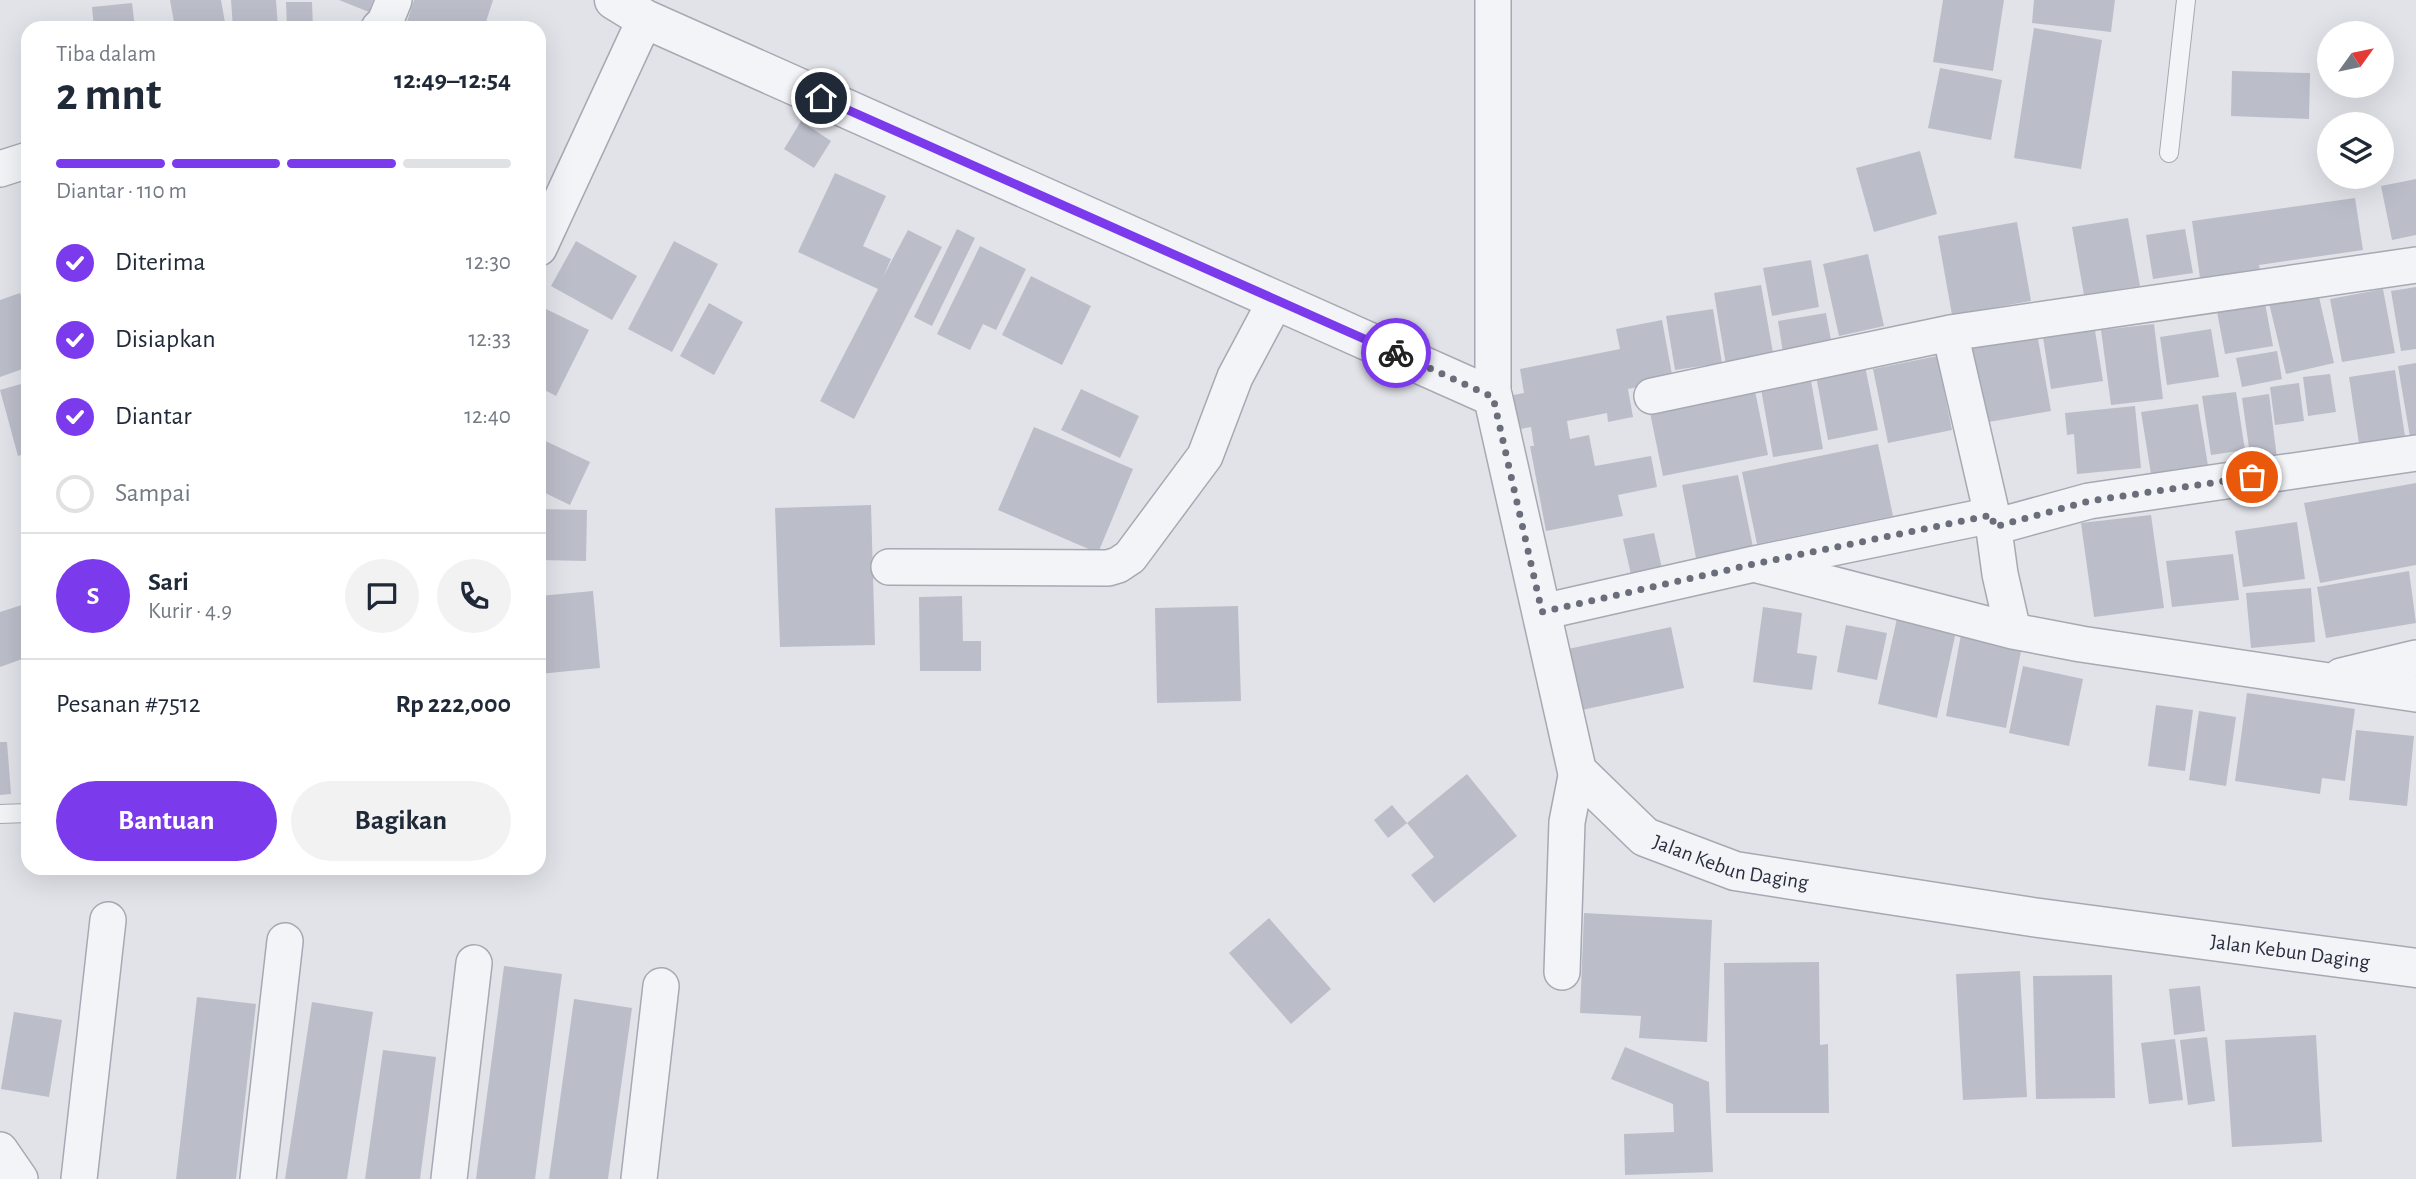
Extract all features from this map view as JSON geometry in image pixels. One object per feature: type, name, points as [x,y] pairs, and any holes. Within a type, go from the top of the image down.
[{"type":"street","points":[[384,21],[394,0]]},
{"type":"street","points":[[1493,0],[1493,397],[1577,771],[1567,822],[1562,972]]},
{"type":"street","points":[[546,229],[629,9],[1493,397]]},
{"type":"street","points":[[0,169],[21,162]]},
{"type":"street","points":[[1652,396],[1950,333],[2416,265]]},
{"type":"street","points":[[889,568],[1108,568],[1118,565],[1130,556],[1205,456],[1235,377],[1276,300]]},
{"type":"street","points":[[1950,333],[1993,521],[2000,574],[2012,631]]},
{"type":"street","points":[[1542,612],[1754,564],[2089,501],[2416,453]]},
{"type":"street","points":[[1754,564],[2012,631],[2081,644],[2416,694]]},
{"type":"street","points":[[2322,680],[2416,658]]},
{"type":"street","name":"Jalan Kebun Daging","points":[[1577,771],[1645,837],[1735,871],[2032,917],[2416,968]]},
{"type":"street","points":[[79,1179],[108,920]]},
{"type":"street","points":[[258,1179],[285,941]]},
{"type":"street","points":[[449,1179],[474,963]]},
{"type":"street","points":[[639,1179],[661,986]]},
{"type":"street","points":[[0,1150],[20,1179]]},
{"type":"lane","points":[[2169,153],[2186,0]]},
{"type":"lane","points":[[0,814],[21,813]]},
{"type":"building","points":[[170,0],[221,0],[225,21],[174,21]]},
{"type":"building","points":[[231,0],[276,0],[278,21],[232,21]]},
{"type":"building","points":[[339,0],[373,0],[369,12]]},
{"type":"building","points":[[414,0],[493,0],[486,21],[407,21]]},
{"type":"building","points":[[1943,0],[2004,0],[1993,71],[1933,62]]},
{"type":"building","points":[[2034,0],[2115,0],[2111,32],[2032,23]]},
{"type":"building","points":[[286,2],[312,2],[313,21],[287,21]]},
{"type":"building","points":[[132,3],[134,21],[93,21],[92,7]]},
{"type":"building","points":[[2034,28],[2102,40],[2081,169],[2014,158]]},
{"type":"building","points":[[1940,68],[2002,80],[1991,140],[1928,128]]},
{"type":"building","points":[[2232,71],[2310,73],[2309,119],[2231,116]]},
{"type":"building","points":[[801,121],[831,141],[814,168],[784,149]]},
{"type":"building","points":[[1920,151],[1937,214],[1874,232],[1856,168]]},
{"type":"building","points":[[835,173],[886,196],[863,246],[891,259],[883,277],[908,230],[942,247],[854,419],[820,401],[878,289],[798,252]]},
{"type":"building","points":[[2416,179],[2416,235],[2392,240],[2382,189],[2394,189],[2394,183]]},
{"type":"building","points":[[2355,198],[2363,250],[2259,265],[2260,270],[2200,278],[2192,221]]},
{"type":"building","points":[[2128,218],[2140,286],[2084,295],[2072,227]]},
{"type":"building","points":[[2017,222],[2031,301],[1952,315],[1938,236]]},
{"type":"building","points":[[957,229],[975,238],[932,326],[914,317]]},
{"type":"building","points":[[2185,229],[2193,273],[2153,279],[2146,235]]},
{"type":"building","points":[[576,241],[637,276],[612,320],[551,286]]},
{"type":"building","points":[[674,241],[718,264],[672,352],[628,329]]},
{"type":"building","points":[[980,246],[1026,269],[996,330],[983,324],[970,350],[937,334]]},
{"type":"building","points":[[1868,254],[1884,326],[1839,336],[1823,264]]},
{"type":"building","points":[[1811,260],[1819,307],[1772,316],[1763,268]]},
{"type":"building","points":[[1031,276],[1091,306],[1062,365],[1002,335]]},
{"type":"building","points":[[1761,285],[1775,364],[1727,371],[1714,293]]},
{"type":"building","points":[[2416,287],[2416,349],[2401,351],[2391,291]]},
{"type":"building","points":[[2317,288],[2334,363],[2286,374],[2268,299]]},
{"type":"building","points":[[2383,289],[2395,353],[2342,362],[2330,299]]},
{"type":"building","points":[[20,293],[21,296],[21,370],[0,377],[0,300]]},
{"type":"building","points":[[709,303],[743,322],[714,375],[680,356]]},
{"type":"building","points":[[2265,303],[2273,346],[2225,354],[2217,312]]},
{"type":"building","points":[[546,309],[589,330],[556,396],[546,391]]},
{"type":"building","points":[[1713,309],[1722,363],[1675,370],[1666,316]]},
{"type":"building","points":[[1826,313],[1833,351],[1784,359],[1778,321]]},
{"type":"building","points":[[1662,320],[1673,380],[1628,389],[1633,417],[1608,422],[1607,413],[1567,421],[1570,439],[1589,435],[1595,466],[1651,456],[1657,487],[1618,495],[1623,516],[1546,531],[1530,446],[1534,446],[1531,427],[1509,431],[1503,397],[1524,393],[1520,369],[1620,349],[1616,329]]},
{"type":"building","points":[[2094,324],[2103,381],[2051,389],[2042,331]]},
{"type":"building","points":[[2154,324],[2163,399],[2111,405],[2101,330]]},
{"type":"building","points":[[2036,328],[2051,411],[1983,423],[1967,341]]},
{"type":"building","points":[[2211,329],[2219,377],[2167,385],[2160,337]]},
{"type":"building","points":[[2277,351],[2282,379],[2242,387],[2236,358]]},
{"type":"building","points":[[1937,356],[1952,430],[1888,443],[1873,369]]},
{"type":"building","points":[[2416,363],[2416,436],[2410,437],[2398,366]]},
{"type":"building","points":[[1865,366],[1878,430],[1828,440],[1816,376]]},
{"type":"building","points":[[2395,370],[2406,443],[2360,450],[2349,377]]},
{"type":"building","points":[[2330,374],[2336,412],[2308,416],[2303,377]]},
{"type":"building","points":[[1810,375],[1823,449],[1773,457],[1760,383]]},
{"type":"building","points":[[2299,383],[2304,421],[2275,425],[2270,387]]},
{"type":"building","points":[[21,384],[21,455],[18,456],[0,390]]},
{"type":"building","points":[[1754,386],[1768,455],[1663,476],[1649,408]]},
{"type":"building","points":[[1081,389],[1139,416],[1120,458],[1061,430]]},
{"type":"building","points":[[2236,392],[2245,450],[2211,455],[2202,396]]},
{"type":"building","points":[[2269,394],[2277,458],[2251,462],[2242,398]]},
{"type":"building","points":[[2198,404],[2208,466],[2151,474],[2141,412]]},
{"type":"building","points":[[2135,406],[2141,468],[2077,474],[2074,434],[2067,435],[2065,413]]},
{"type":"building","points":[[1034,427],[1133,469],[1098,553],[998,510]]},
{"type":"building","points":[[546,441],[590,462],[570,505],[546,493]]},
{"type":"building","points":[[1878,444],[1893,516],[1757,544],[1742,472]]},
{"type":"building","points":[[1738,475],[1753,547],[1696,558],[1682,485]]},
{"type":"building","points":[[2416,483],[2416,565],[2320,583],[2304,503]]},
{"type":"building","points":[[871,505],[875,645],[780,647],[775,508]]},
{"type":"building","points":[[546,509],[587,510],[586,561],[546,560]]},
{"type":"building","points":[[2151,515],[2164,608],[2094,617],[2081,523]]},
{"type":"building","points":[[2297,522],[2305,579],[2243,587],[2235,531]]},
{"type":"building","points":[[1654,533],[1665,582],[1634,588],[1623,539]]},
{"type":"building","points":[[2233,554],[2239,600],[2172,607],[2166,561]]},
{"type":"building","points":[[2409,571],[2416,623],[2326,638],[2317,587]]},
{"type":"building","points":[[2311,588],[2315,642],[2251,648],[2246,593]]},
{"type":"building","points":[[593,591],[600,668],[546,673],[546,595]]},
{"type":"building","points":[[962,596],[963,641],[981,641],[981,671],[920,671],[919,597]]},
{"type":"building","points":[[21,605],[21,660],[0,667],[0,612]]},
{"type":"building","points":[[1238,606],[1241,701],[1157,703],[1155,608]]},
{"type":"building","points":[[1763,607],[1802,613],[1797,653],[1817,656],[1812,690],[1753,682]]},
{"type":"building","points":[[1898,614],[1957,627],[1937,718],[1878,704]]},
{"type":"building","points":[[1846,625],[1887,633],[1877,680],[1837,672]]},
{"type":"building","points":[[1671,627],[1684,688],[1582,710],[1568,649]]},
{"type":"building","points":[[1962,629],[2023,641],[2006,728],[1946,716]]},
{"type":"building","points":[[2023,666],[2083,679],[2069,746],[2009,733]]},
{"type":"building","points":[[2247,693],[2355,709],[2345,781],[2322,778],[2320,794],[2235,781]]},
{"type":"building","points":[[2156,705],[2193,710],[2185,771],[2148,766]]},
{"type":"building","points":[[2199,711],[2236,717],[2226,786],[2189,780]]},
{"type":"building","points":[[2356,730],[2414,736],[2407,806],[2349,800]]},
{"type":"building","points":[[0,742],[7,742],[11,794],[0,795]]},
{"type":"building","points":[[1467,774],[1517,836],[1434,903],[1411,875],[1434,857],[1407,823]]},
{"type":"building","points":[[1392,805],[1407,823],[1388,838],[1374,820]]},
{"type":"building","points":[[1584,913],[1712,920],[1707,1042],[1639,1038],[1641,1016],[1580,1013]]},
{"type":"building","points":[[1269,918],[1331,989],[1291,1024],[1229,953]]},
{"type":"building","points":[[1819,962],[1820,1045],[1828,1044],[1829,1113],[1726,1113],[1724,963]]},
{"type":"building","points":[[504,966],[562,974],[535,1179],[476,1179]]},
{"type":"building","points":[[2020,971],[2027,1097],[1963,1100],[1956,974]]},
{"type":"building","points":[[2112,975],[2115,1098],[2036,1099],[2033,976]]},
{"type":"building","points":[[2200,986],[2205,1031],[2174,1035],[2169,989]]},
{"type":"building","points":[[197,997],[256,1004],[236,1179],[176,1179]]},
{"type":"building","points":[[574,999],[632,1008],[608,1179],[549,1179]]},
{"type":"building","points":[[312,1002],[373,1012],[347,1179],[285,1179]]},
{"type":"building","points":[[14,1012],[62,1020],[49,1097],[1,1089]]},
{"type":"building","points":[[2316,1035],[2322,1142],[2232,1147],[2225,1040]]},
{"type":"building","points":[[2207,1037],[2215,1101],[2188,1105],[2180,1040]]},
{"type":"building","points":[[2175,1039],[2183,1100],[2149,1104],[2141,1043]]},
{"type":"building","points":[[1625,1047],[1709,1082],[1713,1172],[1625,1175],[1624,1134],[1674,1132],[1673,1104],[1611,1079]]},
{"type":"building","points":[[383,1050],[436,1057],[420,1179],[365,1179]]},
{"type":"way so far","points":[[1396,353],[1493,397],[1542,612],[1754,564],[1992,515],[1994,527],[2089,501],[2252,477]]},
{"type":"route","points":[[821,98],[1396,353]]}]
